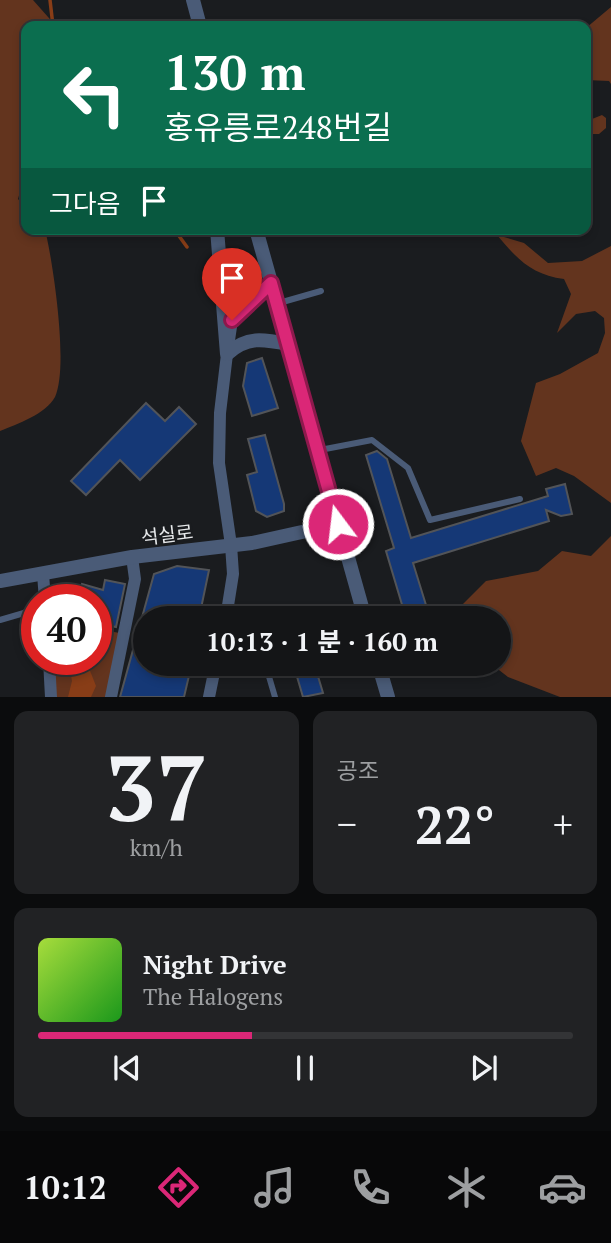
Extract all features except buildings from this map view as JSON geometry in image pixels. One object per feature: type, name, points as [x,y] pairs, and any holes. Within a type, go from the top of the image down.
[{"type":"street","points":[[193,0],[199,21]]},
{"type":"street","points":[[217,235],[227,354]]},
{"type":"street","points":[[258,235],[362,606]]},
{"type":"street","points":[[228,606],[233,574],[219,463],[220,412],[227,354],[232,320],[271,283]]},
{"type":"street","points":[[227,354],[239,343],[257,338],[288,344]]},
{"type":"street","name":"석실로","points":[[0,581],[132,557],[231,545],[338,524]]},
{"type":"street","points":[[111,697],[135,579],[132,557]]},
{"type":"street","points":[[42,584],[43,574]]},
{"type":"street","points":[[50,675],[51,697]]},
{"type":"street","points":[[209,697],[213,676]]},
{"type":"street","points":[[382,676],[388,697]]},
{"type":"lane","points":[[277,303],[321,290]]},
{"type":"lane","points":[[318,451],[372,440],[408,468],[430,520],[520,499]]},
{"type":"lane","points":[[0,620],[21,614]]},
{"type":"lane","points":[[269,676],[275,697]]},
{"type":"shaded area","points":[[0,0],[33,0],[52,21],[21,21],[21,188],[18,199],[21,202],[21,235],[46,235],[60,339],[59,382],[55,397],[45,408],[31,418],[0,431]]},
{"type":"shaded area","points":[[611,7],[611,84],[609,81],[591,80],[591,24]]},
{"type":"shaded area","points":[[602,115],[606,118],[606,128],[599,134],[591,134],[591,119]]},
{"type":"shaded area","points":[[497,235],[524,243],[548,263],[582,261],[611,246],[611,503],[574,476],[556,468],[536,476],[521,441],[536,383],[560,374],[598,353],[605,333],[604,318],[595,311],[576,314],[557,333],[571,294],[564,279],[534,270]]},
{"type":"shaded area","points":[[611,536],[611,697],[560,697],[508,677],[511,676],[511,606],[461,606],[486,581],[538,571],[562,551],[591,556]]},
{"type":"shaded area","points":[[112,632],[120,633],[112,670]]},
{"type":"shaded area","points":[[54,675],[111,675],[106,697],[56,697]]},
{"type":"shaded area","points":[[71,675],[92,675],[96,686],[91,697],[68,697]]},
{"type":"waterway","points":[[50,0],[52,21]]},
{"type":"waterway","points":[[178,235],[187,247]]},
{"type":"route","points":[[232,320],[271,283],[338,524]]}]
